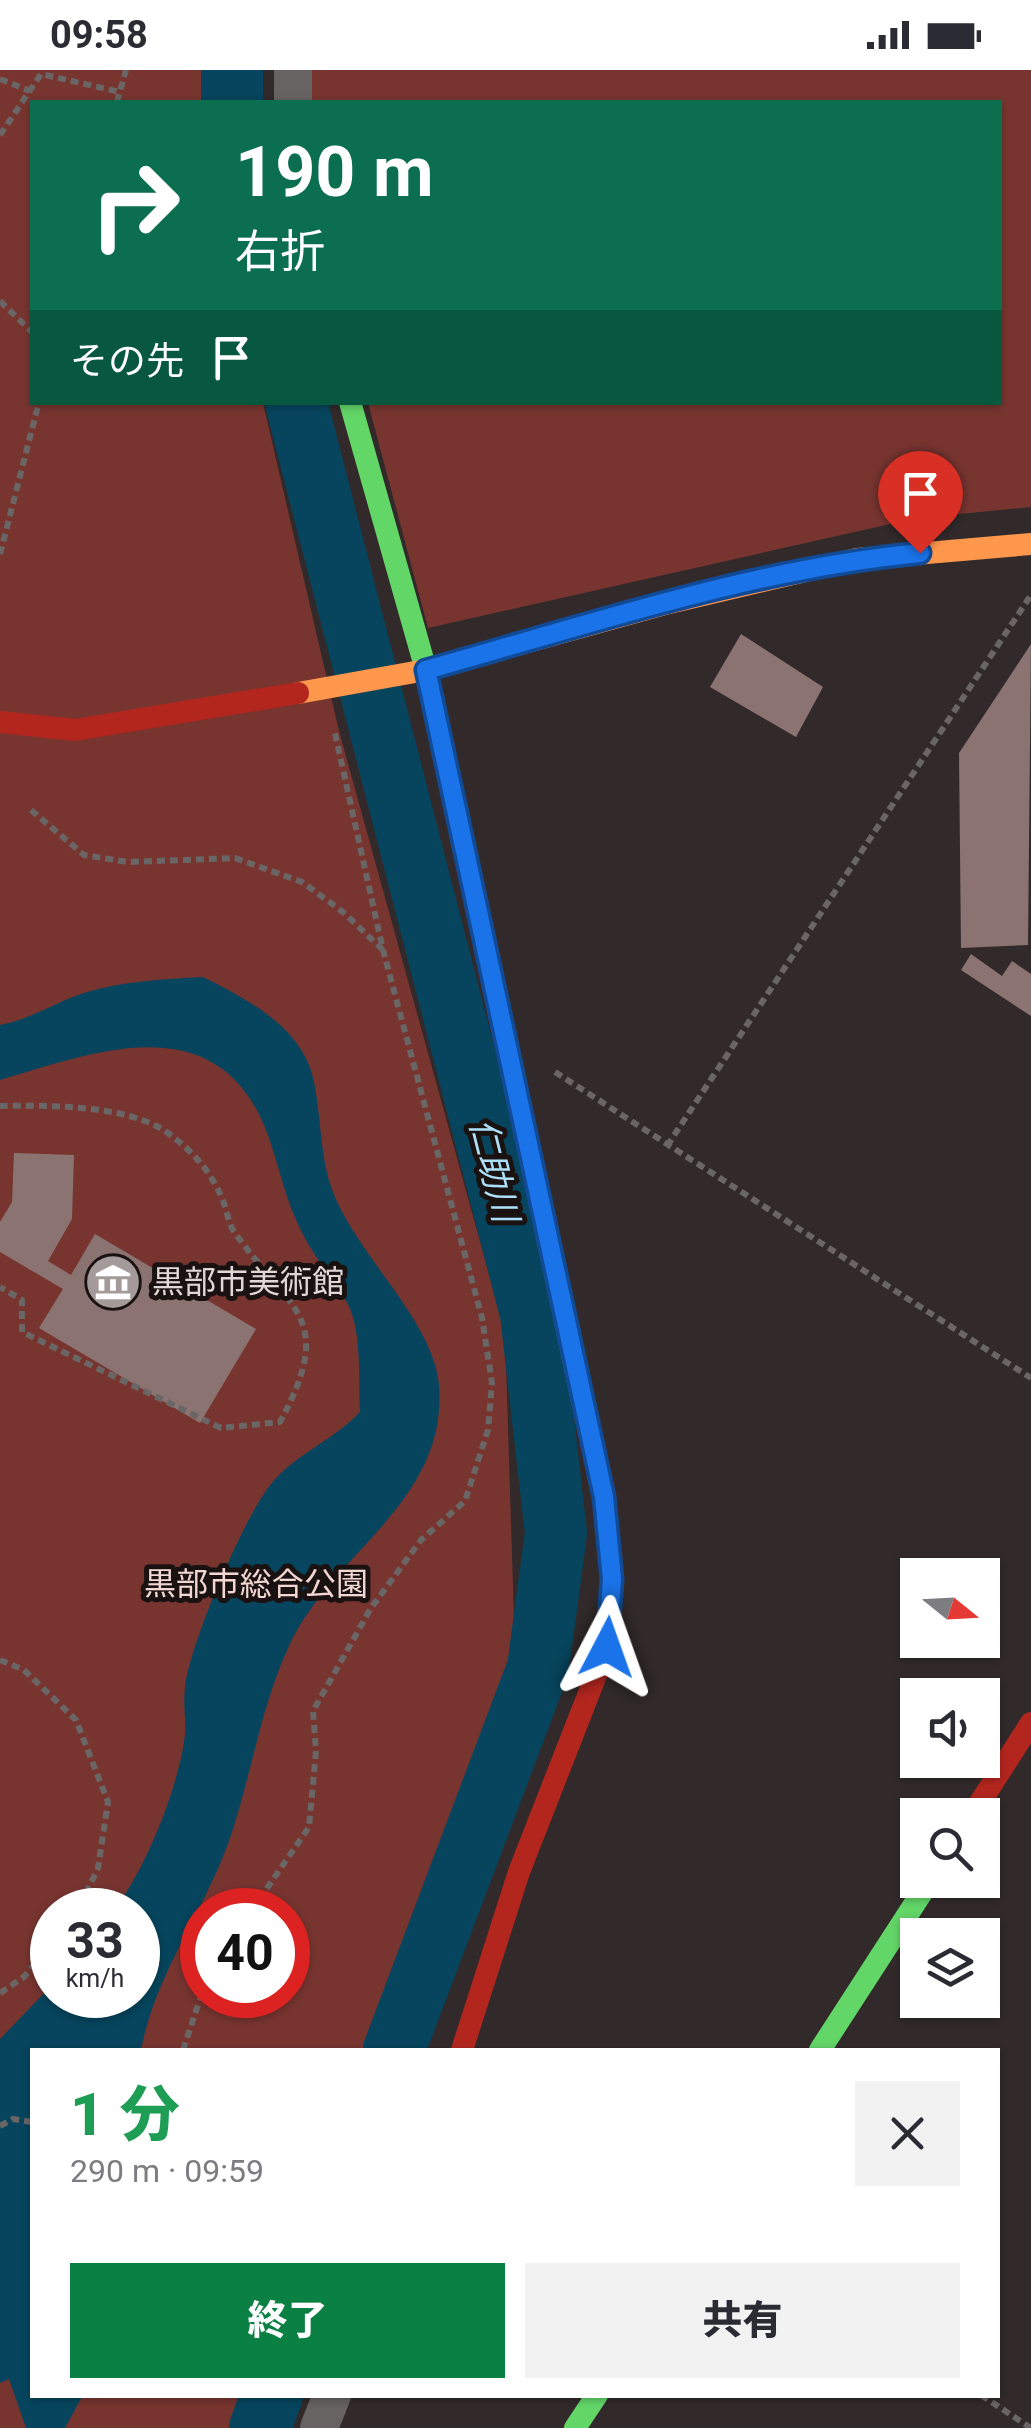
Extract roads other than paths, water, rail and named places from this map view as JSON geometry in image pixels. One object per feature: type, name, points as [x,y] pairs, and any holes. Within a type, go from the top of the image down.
[{"type":"street","points":[[292,100],[293,70]]},
{"type":"street","points":[[351,405],[417,672],[604,1497],[612,1579],[607,1647],[519,1872],[463,2048]]},
{"type":"street","points":[[0,722],[75,730],[192,712],[417,672],[669,602],[857,559],[1031,544]]},
{"type":"street","points":[[983,1798],[1031,1723]]},
{"type":"street","points":[[821,2048],[918,1898]]},
{"type":"street","points":[[319,2428],[331,2398]]},
{"type":"street","points":[[575,2428],[594,2398]]},
{"type":"water","points":[[203,977],[255,1006],[299,1046],[314,1082],[331,1187],[342,1212],[423,1336],[434,1360],[439,1385],[437,1426],[425,1462],[407,1495],[332,1582],[289,1646],[271,1692],[221,1863],[208,1888],[180,1888],[180,1945],[160,1989],[160,1888],[129,1888],[149,1850],[176,1777],[185,1734],[185,1688],[196,1643],[233,1552],[271,1484],[360,1412],[359,1369],[351,1311],[302,1233],[265,1127],[236,1081],[208,1060],[176,1050],[142,1048],[69,1060],[0,1080],[0,1025],[101,988]]},
{"type":"water","points":[[30,2008],[30,2018],[149,2018],[141,2048],[30,2048],[30,2398],[81,2398],[65,2428],[26,2428],[9,2379],[0,2383],[0,2039]]},
{"type":"waterway","name":"仁助川","points":[[232,70],[232,100]]},
{"type":"waterway","name":"仁助川","points":[[297,405],[531,1314],[556,1533],[538,1668],[395,2048]]},
{"type":"waterway","name":"仁助川","points":[[260,2428],[271,2398]]},
{"type":"place","name":"黒部市美術館","points":[[113,1282]]},
{"type":"park label","name":"黒部市総合公園","points":[[256,1584]]}]
